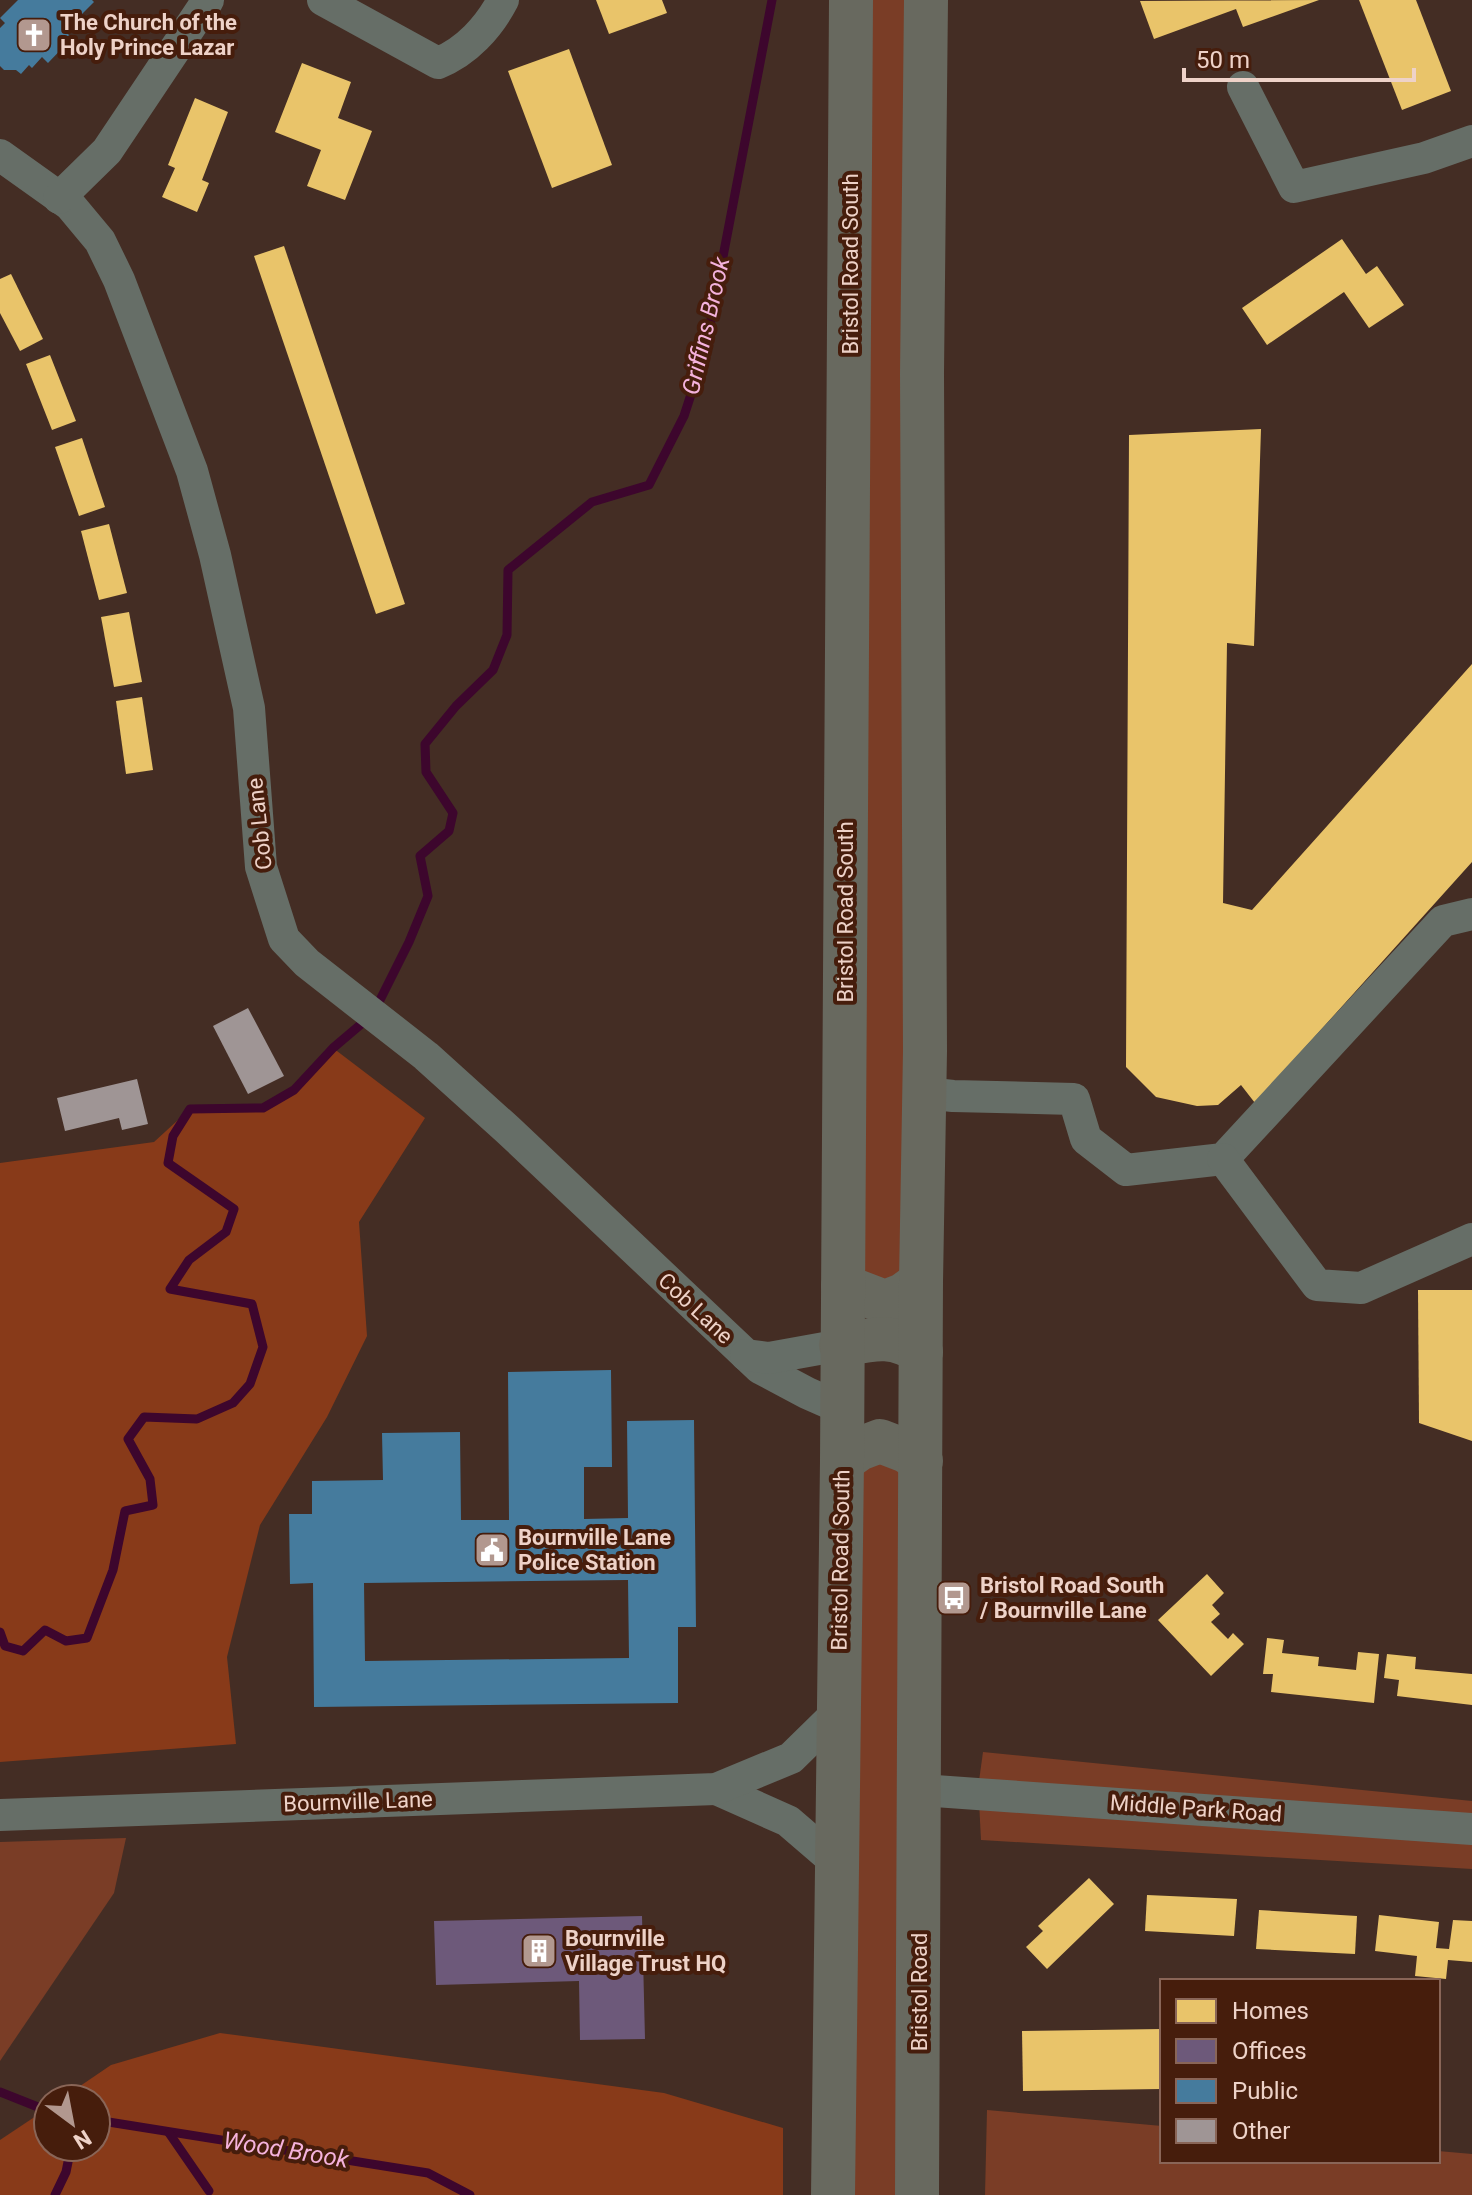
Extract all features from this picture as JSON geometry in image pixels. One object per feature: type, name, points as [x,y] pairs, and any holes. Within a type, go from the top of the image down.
[{"type":"highway","name":"Bristol Road South","points":[[837,1844],[851,0]]},
{"type":"highway","points":[[921,1790],[920,1400],[925,1093],[922,374],[926,0]]},
{"type":"highway","points":[[843,1286],[885,1302],[903,1295],[921,1282]]},
{"type":"highway","points":[[841,1345],[883,1337],[910,1345],[921,1352]]},
{"type":"highway","points":[[841,1408],[882,1416],[903,1411],[920,1400]]},
{"type":"highway","points":[[842,1461],[859,1449],[880,1441],[906,1451],[921,1461]]},
{"type":"highway","name":"Bristol Road","points":[[917,2195],[921,1790]]},
{"type":"highway","points":[[833,2195],[837,1844]]},
{"type":"street","points":[[59,198],[107,151],[208,0]]},
{"type":"street","points":[[323,0],[438,63],[453,57],[477,36],[503,0]]},
{"type":"street","points":[[1243,87],[1294,187],[1424,158],[1472,141]]},
{"type":"street","name":"Cob Lane","points":[[0,155],[70,205],[100,241],[114,269],[192,471],[215,555],[249,708],[261,867],[284,939],[307,963],[426,1056],[746,1355],[772,1375],[841,1408]]},
{"type":"street","points":[[925,1093],[1074,1099],[1086,1139],[1126,1170],[1223,1159],[1443,921],[1472,914]]},
{"type":"street","points":[[1223,1159],[1317,1285],[1361,1288],[1472,1239]]},
{"type":"street","name":"Cob Lane","points":[[746,1355],[769,1358],[841,1345]]},
{"type":"street","name":"Bournville Lane","points":[[0,1815],[716,1789],[791,1758],[839,1711]]},
{"type":"street","name":"Bournville Lane","points":[[716,1789],[837,1844]]},
{"type":"street","name":"Middle Park Road","points":[[921,1790],[1472,1829]]},
{"type":"shaded area","points":[[862,0],[910,0],[905,1266],[891,1280],[873,1280],[854,1268]]},
{"type":"shaded area","points":[[333,1048],[425,1118],[359,1222],[367,1336],[327,1417],[260,1525],[227,1657],[236,1744],[0,1762],[0,1163],[154,1142],[190,1109],[263,1108],[294,1090]]},
{"type":"shaded area","points":[[882,1456],[903,1474],[902,2195],[848,2195],[862,1468]]},
{"type":"shaded area","points":[[983,1752],[1472,1801],[1472,1819],[979,1781]]},
{"type":"shaded area","points":[[979,1801],[1472,1842],[1472,1869],[981,1840]]},
{"type":"shaded area","points":[[126,1838],[114,1893],[0,2061],[0,1842]]},
{"type":"shaded area","points":[[220,2033],[664,2093],[783,2128],[783,2195],[0,2195],[0,2140],[32,2119],[32,2163],[112,2163],[112,2083],[85,2083],[111,2065]]},
{"type":"shaded area","points":[[987,2110],[1160,2126],[1160,2163],[1440,2163],[1440,2151],[1472,2154],[1472,2195],[985,2195]]},
{"type":"building: Homes","points":[[596,0],[662,0],[667,13],[609,34]]},
{"type":"building: Homes","points":[[1319,0],[1243,27],[1236,9],[1154,39],[1140,1]]},
{"type":"building: Homes","points":[[1359,0],[1416,0],[1451,91],[1402,110]]},
{"type":"building: Homes","points":[[569,49],[612,165],[552,188],[508,71]]},
{"type":"building: Homes","points":[[302,63],[351,82],[338,118],[372,131],[345,200],[307,186],[321,150],[275,132]]},
{"type":"building: Homes","points":[[195,98],[228,112],[202,180],[209,183],[197,212],[162,197],[175,168],[168,165]]},
{"type":"building: Homes","points":[[1342,239],[1366,274],[1377,266],[1404,305],[1369,328],[1344,292],[1267,345],[1242,308]]},
{"type":"building: Homes","points":[[284,246],[405,604],[376,614],[254,256]]},
{"type":"building: Homes","points":[[11,274],[43,339],[20,351],[0,313],[0,279]]},
{"type":"building: Homes","points":[[50,355],[76,421],[52,430],[26,364]]},
{"type":"building: Homes","points":[[1261,429],[1254,646],[1227,643],[1223,903],[1252,910],[1472,664],[1472,862],[1255,1103],[1241,1085],[1218,1105],[1197,1106],[1156,1097],[1126,1067],[1129,435]]},
{"type":"building: Homes","points":[[82,438],[105,507],[79,516],[55,447]]},
{"type":"building: Homes","points":[[109,524],[127,593],[99,600],[81,531]]},
{"type":"building: Homes","points":[[129,612],[142,682],[114,687],[101,617]]},
{"type":"building: Homes","points":[[142,697],[153,770],[126,774],[116,701]]},
{"type":"building: Homes","points":[[1418,1290],[1472,1290],[1472,1441],[1419,1423]]},
{"type":"building: Homes","points":[[1207,1574],[1224,1593],[1212,1605],[1220,1614],[1211,1622],[1228,1639],[1233,1633],[1244,1644],[1211,1676],[1158,1620]]},
{"type":"building: Homes","points":[[1267,1638],[1284,1640],[1282,1653],[1319,1657],[1318,1666],[1356,1670],[1358,1652],[1379,1654],[1374,1703],[1271,1692],[1273,1674],[1263,1674]]},
{"type":"building: Homes","points":[[1387,1654],[1416,1657],[1415,1669],[1472,1674],[1472,1705],[1397,1696],[1399,1680],[1384,1678]]},
{"type":"building: Homes","points":[[1089,1878],[1114,1904],[1047,1969],[1026,1947],[1043,1931],[1038,1926]]},
{"type":"building: Homes","points":[[1147,1895],[1237,1899],[1234,1936],[1145,1931]]},
{"type":"building: Homes","points":[[1259,1910],[1357,1916],[1355,1954],[1256,1949]]},
{"type":"building: Homes","points":[[1379,1915],[1439,1922],[1436,1948],[1449,1949],[1453,1920],[1472,1921],[1472,1962],[1448,1960],[1446,1979],[1415,1976],[1417,1956],[1375,1951]]},
{"type":"building: Homes","points":[[1160,2029],[1160,2089],[1023,2091],[1022,2031]]},
{"type":"building: Offices","name":"Bournville Village Trust HQ","points":[[642,1916],[645,2039],[580,2040],[579,1981],[436,1985],[434,1921]]},
{"type":"building: Public","name":"The Church of the Holy Prince Lazar","points":[[18,0],[94,2],[65,31],[72,38],[48,63],[42,57],[21,74],[0,66],[0,28],[5,23],[0,18]]},
{"type":"building: Public","name":"Bournville Lane Police Station","points":[[611,1370],[612,1467],[584,1467],[584,1519],[628,1518],[627,1421],[694,1420],[696,1627],[678,1627],[678,1703],[314,1707],[313,1583],[290,1584],[289,1514],[312,1514],[312,1481],[383,1480],[382,1433],[460,1432],[461,1520],[509,1520],[508,1372]],"holes":[[[628,1580],[629,1658],[365,1661],[364,1583]]]},
{"type":"building: Other","points":[[248,1008],[284,1076],[248,1094],[213,1026]]},
{"type":"building: Other","points":[[137,1079],[148,1124],[122,1130],[119,1118],[65,1131],[57,1098]]},
{"type":"waterway","name":"Griffins Brook","points":[[0,1632],[5,1646],[23,1651],[45,1630],[66,1641],[87,1638],[113,1570],[125,1511],[153,1505],[150,1479],[128,1439],[144,1417],[197,1419],[233,1403],[250,1384],[263,1347],[252,1304],[170,1289],[189,1260],[226,1232],[234,1209],[168,1163],[173,1136],[190,1109],[263,1108],[294,1090],[333,1048],[373,1014],[428,896],[420,856],[449,831],[453,813],[426,772],[425,744],[456,706],[493,670],[507,635],[508,570],[592,502],[649,485],[684,416],[705,351],[772,0]]},
{"type":"waterway","name":"Wood Brook","points":[[0,2092],[32,2105]]},
{"type":"waterway","name":"Wood Brook","points":[[112,2123],[428,2173],[470,2195]]},
{"type":"waterway","points":[[169,2133],[209,2191]]},
{"type":"waterway","points":[[55,2195],[68,2163]]},
{"type":"place","name":"The Church of the Holy Prince Lazar","points":[[34,35]]},
{"type":"place","name":"Bournville Lane Police Station","points":[[492,1550]]},
{"type":"place","name":"Bristol Road South / Bournville Lane","points":[[954,1598]]},
{"type":"place","name":"Bournville Village Trust HQ","points":[[539,1951]]}]
